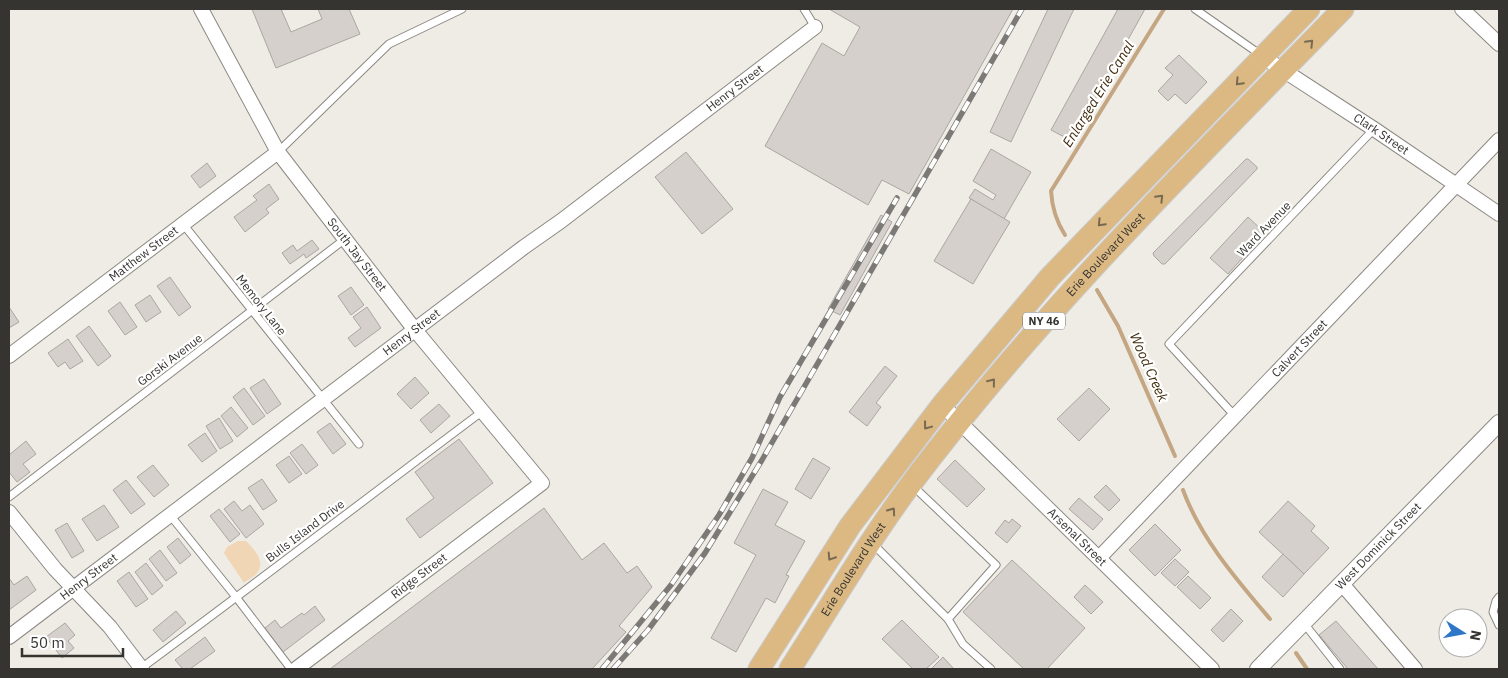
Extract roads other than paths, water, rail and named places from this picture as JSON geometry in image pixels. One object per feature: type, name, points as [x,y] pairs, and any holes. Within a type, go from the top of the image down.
[{"type":"main road","name":"Erie Boulevard West","points":[[759,669],[850,526],[942,405],[1050,276],[1309,9]]},
{"type":"main road","name":"Erie Boulevard West","points":[[790,669],[870,542],[911,484],[1022,346],[1066,296],[1343,9]]},
{"type":"street","name":"South Jay Street","points":[[201,9],[278,152],[415,330],[542,483]]},
{"type":"street","points":[[1462,9],[1499,44]]},
{"type":"street","name":"Henry Street","points":[[9,636],[561,221],[815,27]]},
{"type":"street","name":"Clark Street","points":[[1263,57],[1374,129],[1499,214]]},
{"type":"street","name":"Calvert Street","points":[[1099,558],[1499,140]]},
{"type":"street","name":"Matthew Street","points":[[9,356],[278,152]]},
{"type":"street","name":"Arsenal Street","points":[[942,405],[1212,669]]},
{"type":"street","name":"West Dominick Street","points":[[1258,669],[1499,423]]},
{"type":"street","name":"Ridge Street","points":[[296,669],[542,483]]},
{"type":"street","points":[[9,512],[55,569],[110,627],[142,669]]},
{"type":"street","points":[[1342,584],[1415,669]]},
{"type":"lane","points":[[278,152],[389,44],[462,9]]},
{"type":"lane","points":[[804,9],[815,27]]},
{"type":"lane","points":[[1195,9],[1263,57]]},
{"type":"lane","name":"Ward Avenue","points":[[1234,415],[1169,344],[1374,129]]},
{"type":"lane","name":"Memory Lane","points":[[183,224],[359,444]]},
{"type":"lane","name":"Gorski Avenue","points":[[9,497],[345,239]]},
{"type":"lane","name":"Bulls Island Drive","points":[[142,669],[483,411]]},
{"type":"lane","points":[[911,484],[996,565],[948,619]]},
{"type":"lane","points":[[170,515],[291,669]]},
{"type":"lane","points":[[870,542],[948,619],[964,644],[991,669]]},
{"type":"lane","points":[[1499,597],[1493,612],[1499,625]]},
{"type":"lane","points":[[1303,622],[1340,669]]},
{"type":"waterway","name":"Enlarged Erie Canal","points":[[1065,235],[1055,214],[1051,191],[1164,9]]},
{"type":"waterway","name":"Wood Creek","points":[[1097,290],[1118,326],[1175,456]]},
{"type":"waterway","name":"Wood Creek","points":[[1183,490],[1210,542],[1233,574],[1270,619]]},
{"type":"waterway","name":"Wood Creek","points":[[1296,653],[1307,669]]},
{"type":"railway","points":[[613,669],[648,630],[705,553],[762,460],[1022,9]]},
{"type":"railway","points":[[602,669],[671,585],[719,515],[752,458],[780,397],[897,198]]}]
